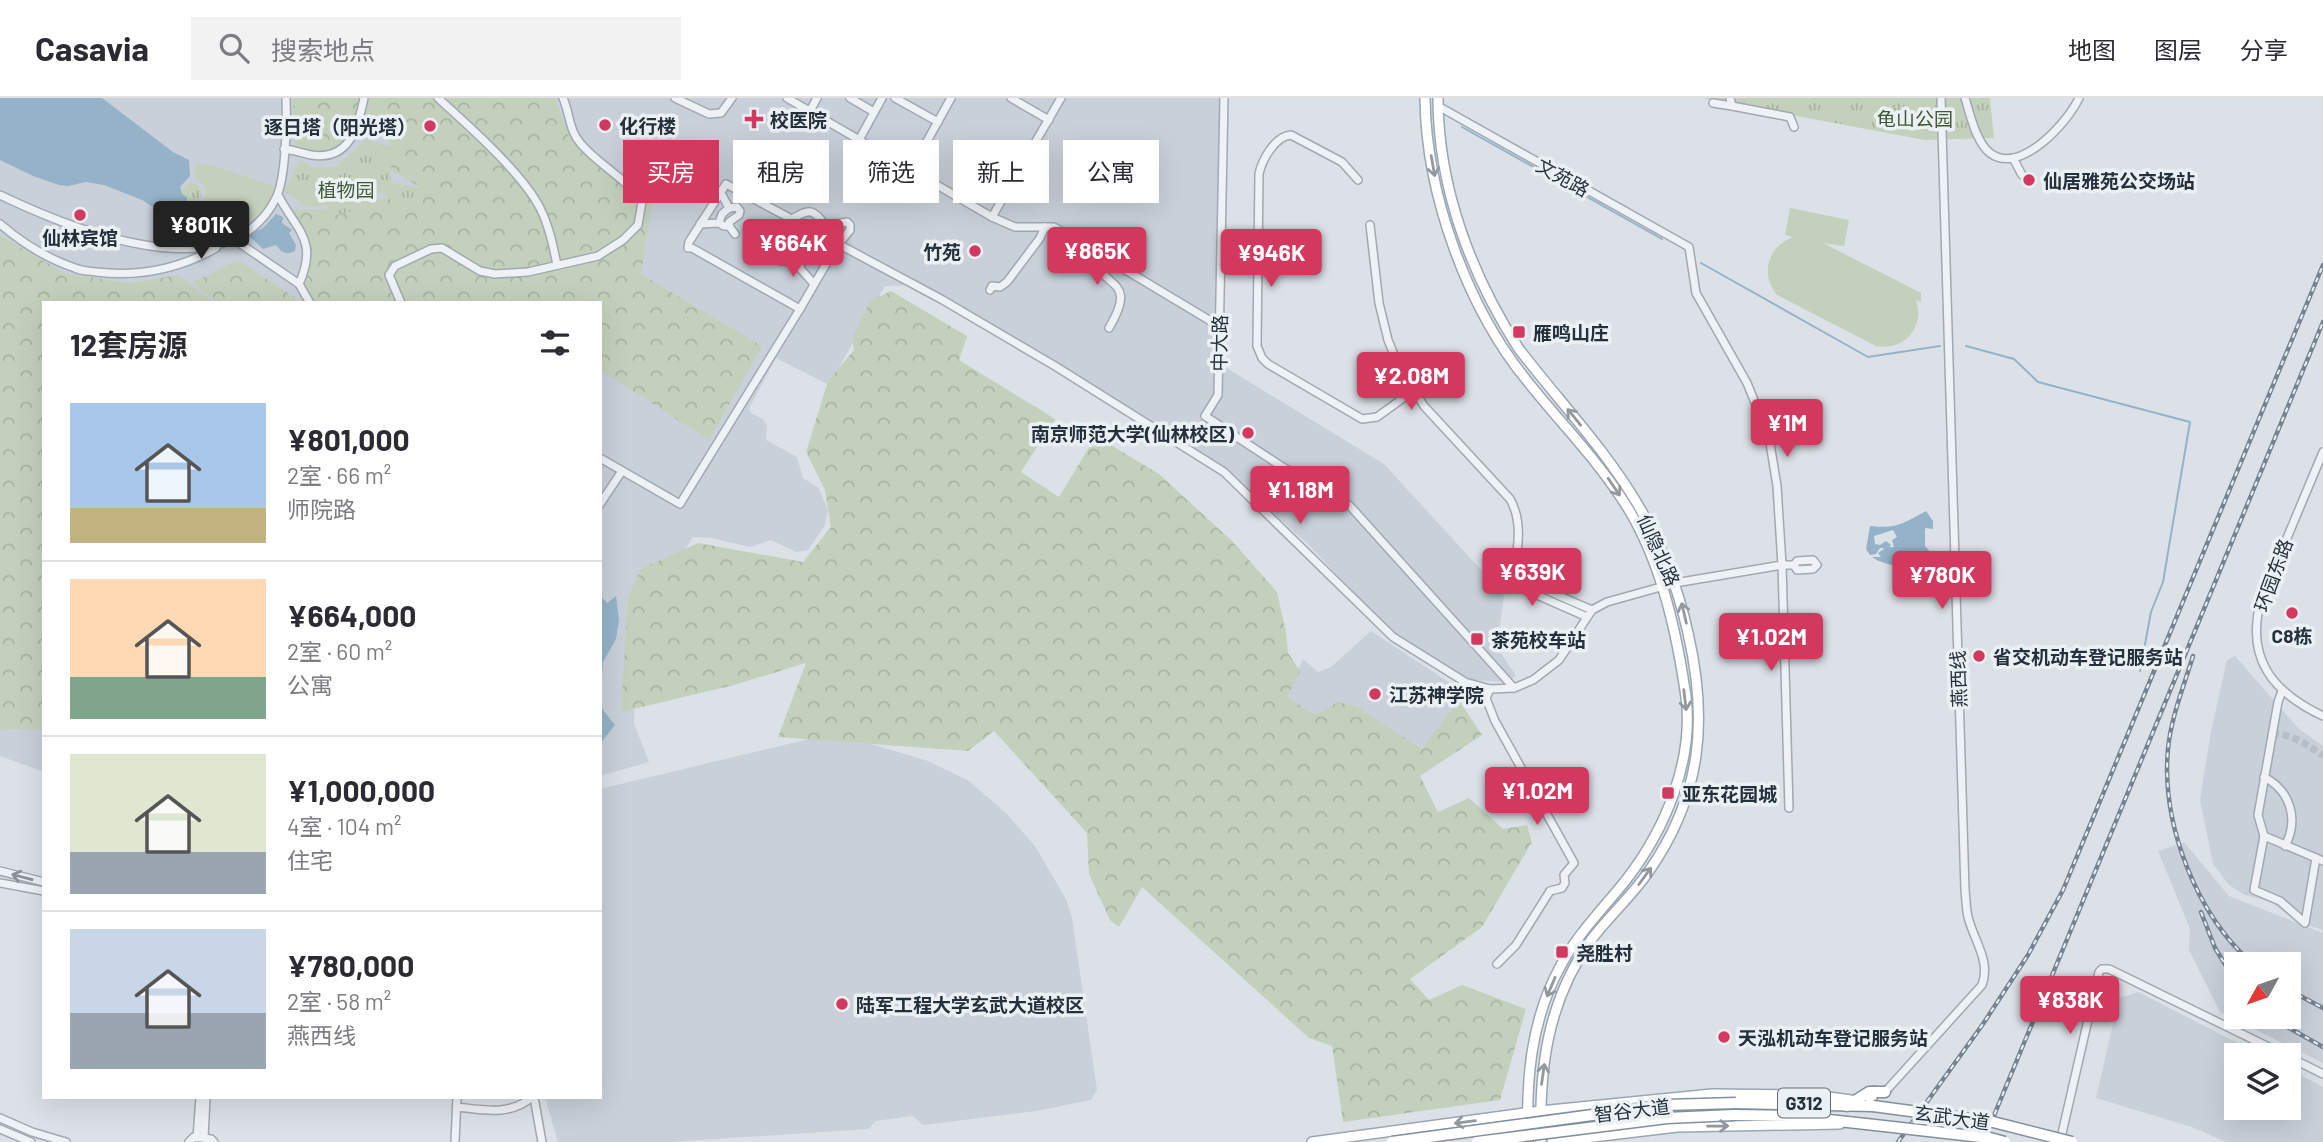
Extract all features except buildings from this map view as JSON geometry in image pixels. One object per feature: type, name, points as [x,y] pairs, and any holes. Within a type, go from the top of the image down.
[{"type":"highway","points":[[1851,1104],[1869,1092],[1885,1092]]},
{"type":"highway","points":[[1873,1106],[1873,1092],[1885,1092]]},
{"type":"highway","name":"智谷大道","points":[[1392,1142],[1666,1105],[1789,1102],[1873,1106]]},
{"type":"highway","name":"玄武大道","points":[[1873,1106],[1993,1122],[2071,1142]]},
{"type":"highway","name":"智谷大道","points":[[1477,1142],[1667,1118],[1792,1116],[1866,1124]]},
{"type":"highway","name":"玄武大道","points":[[1866,1124],[2005,1142]]},
{"type":"main road","name":"仙隐北路","points":[[1425,98],[1429,146],[1446,225],[1475,298],[1504,349],[1527,382],[1594,458],[1643,536],[1661,585],[1679,656],[1686,708],[1686,736],[1679,774],[1663,820],[1647,851],[1622,886],[1584,929],[1555,977],[1538,1023],[1528,1073],[1528,1142]]},
{"type":"main road","name":"仙隐北路","points":[[1438,102],[1441,143],[1457,220],[1469,254],[1519,349],[1621,478],[1652,531],[1675,583],[1693,654],[1699,696],[1699,736],[1692,774],[1675,824],[1638,886],[1591,941],[1571,975],[1550,1025],[1540,1092],[1541,1142]]},
{"type":"main road","points":[[1312,1142],[1540,1111],[1712,1094],[1814,1095],[1851,1104]]},
{"type":"main road","points":[[1552,1142],[1676,1127],[1866,1124]]},
{"type":"street","points":[[0,224],[16,237],[76,269],[136,275],[179,265],[251,228],[269,211],[278,195],[288,127],[286,98]]},
{"type":"street","points":[[284,149],[312,155],[328,155],[338,150],[354,136],[359,126],[364,98]]},
{"type":"street","points":[[438,98],[500,158],[539,206],[551,234],[557,265]]},
{"type":"street","points":[[400,301],[389,275],[395,266],[431,249],[442,248],[480,271],[495,274],[528,272],[598,256],[623,240],[638,225],[642,202],[633,188],[581,144],[571,129],[563,98]]},
{"type":"street","points":[[676,98],[709,114],[721,113],[732,98]]},
{"type":"street","points":[[787,98],[859,140],[882,98]]},
{"type":"street","points":[[810,111],[817,98]]},
{"type":"street","points":[[850,98],[874,112]]},
{"type":"street","points":[[895,98],[938,122]]},
{"type":"street","points":[[928,140],[951,98]]},
{"type":"street","points":[[1011,98],[1049,120]]},
{"type":"street","points":[[992,218],[1061,98]]},
{"type":"street","name":"中大路","points":[[1224,98],[1218,395],[1205,416],[1281,466],[1350,506],[1514,688]]},
{"type":"street","name":"燕西线","points":[[1885,1092],[1982,985],[1986,973],[1967,914],[1965,890],[1941,98]]},
{"type":"street","points":[[1965,98],[1984,145],[1992,154],[2013,158],[2041,145],[2053,135],[2079,98]]},
{"type":"street","name":"文苑路","points":[[1438,102],[1689,247],[1696,293],[1747,383],[1769,437],[1777,486],[1782,565]]},
{"type":"street","points":[[1713,103],[1731,102],[1790,117],[1794,127]]},
{"type":"street","points":[[1358,180],[1342,162],[1291,135],[1278,140],[1262,165],[1259,174],[1256,301],[1258,350],[1268,364],[1362,419],[1377,417],[1413,391]]},
{"type":"street","points":[[2013,158],[2022,175]]},
{"type":"street","points":[[800,309],[688,248],[726,184],[996,331],[1224,472],[1394,637],[1465,682],[1490,689],[1514,688],[1547,672],[1559,660],[1592,610],[1607,602],[1661,585],[1794,565]]},
{"type":"street","points":[[939,187],[992,218],[1015,227],[1054,227],[1219,326]]},
{"type":"street","points":[[721,193],[729,208]]},
{"type":"street","points":[[0,195],[60,222],[102,237],[132,243],[178,248],[208,247],[232,238]]},
{"type":"street","points":[[278,195],[304,234],[306,261],[299,284]]},
{"type":"street","points":[[719,223],[722,214],[737,206],[743,212],[729,222],[729,226]]},
{"type":"street","points":[[602,459],[680,504],[837,246],[850,230],[847,222],[825,226],[814,212],[808,210],[790,220]]},
{"type":"street","points":[[700,224],[719,223],[729,226]]},
{"type":"street","points":[[1370,225],[1372,263],[1385,328],[1398,365],[1413,391],[1513,504],[1519,527],[1512,584],[1587,617]]},
{"type":"street","points":[[729,226],[735,234]]},
{"type":"street","points":[[990,290],[992,286],[1000,287],[1007,282],[1040,238],[1045,227]]},
{"type":"street","points":[[232,238],[299,284],[309,301]]},
{"type":"street","points":[[780,261],[786,262],[791,258],[795,242],[806,245],[807,248],[837,246]]},
{"type":"street","points":[[799,265],[804,261],[807,248]]},
{"type":"street","points":[[1094,251],[1095,262],[1119,290],[1122,299],[1120,310],[1109,328]]},
{"type":"street","points":[[791,258],[814,284]]},
{"type":"street","name":"环园东路","points":[[2323,452],[2270,576],[2255,626],[2259,655],[2269,675],[2293,701],[2323,716]]},
{"type":"street","points":[[602,501],[622,471]]},
{"type":"street","points":[[1782,565],[1789,808]]},
{"type":"street","points":[[1513,576],[1592,610]]},
{"type":"street","points":[[1490,689],[1486,698],[1495,721],[1574,863],[1564,875],[1565,883],[1562,888],[1550,891],[1516,945],[1497,964]]},
{"type":"street","points":[[2264,836],[2320,859],[2305,923],[2280,901],[2254,890],[2264,836],[2258,815],[2282,691]]},
{"type":"street","points":[[2264,777],[2280,788],[2289,804],[2292,822],[2285,846]]},
{"type":"street","points":[[0,871],[42,882]]},
{"type":"street","points":[[0,883],[42,891]]},
{"type":"street","points":[[2060,1142],[2099,972],[2102,969],[2109,969],[2260,1043]]},
{"type":"street","points":[[2301,1063],[2323,1074]]},
{"type":"street","points":[[200,1099],[201,1138]]},
{"type":"street","points":[[201,1138],[206,1099]]},
{"type":"street","points":[[455,1142],[457,1099]]},
{"type":"street","points":[[457,1107],[481,1110],[515,1109],[530,1099]]},
{"type":"street","points":[[533,1099],[542,1142]]},
{"type":"street","points":[[0,1118],[32,1132],[66,1142]]},
{"type":"street","points":[[0,1129],[31,1142]]},
{"type":"street","points":[[189,1142],[192,1138],[211,1139],[214,1142]]},
{"type":"shaded area","name":"南京师范大学(仙林校区)","points":[[0,98],[1226,98],[1223,366],[1384,464],[1504,595],[1497,647],[1516,676],[1503,682],[1474,680],[1454,672],[1395,636],[1308,544],[1225,470],[912,285],[885,286],[829,385],[776,358],[749,408],[751,413],[763,419],[767,425],[766,440],[797,457],[803,478],[819,488],[828,511],[824,527],[808,550],[796,552],[771,540],[750,547],[711,538],[693,537],[652,601],[636,619],[634,724],[649,762],[602,775],[602,301],[42,301],[42,771],[0,756]]},
{"type":"shaded area","name":"江苏神学院","points":[[1371,631],[1462,691],[1465,700],[1420,751],[1341,702],[1321,724],[1285,698],[1303,659],[1318,672],[1331,667]]},
{"type":"shaded area","points":[[2235,656],[2298,728],[2323,746],[2323,930],[2296,921],[2271,902],[2245,895],[2229,885],[2213,864],[2200,800],[2211,731],[2227,660]]},
{"type":"shaded area","name":"陆军工程大学玄武大道校区","points":[[834,733],[928,761],[969,781],[1006,813],[1035,846],[1066,899],[1072,918],[1097,1090],[1091,1100],[1036,1111],[923,1125],[913,1116],[875,1121],[869,1129],[670,1142],[558,1142],[546,1099],[602,1099],[602,789]]},
{"type":"shaded area","points":[[2184,842],[2229,896],[2323,933],[2323,1063],[2301,1052],[2301,1043],[2283,1043],[2254,1029],[2301,1029],[2301,952],[2224,952],[2224,1014],[2220,1012],[2189,950],[2190,929],[2158,851]]},
{"type":"shaded area","points":[[2138,992],[2238,1043],[2224,1043],[2224,1120],[2301,1120],[2301,1075],[2323,1087],[2323,1142],[2226,1142],[2192,1127],[2096,1098],[2119,998]]},
{"type":"green space","points":[[293,98],[555,98],[569,136],[591,159],[623,181],[623,203],[652,203],[641,274],[762,346],[709,440],[602,371],[602,301],[300,301],[310,255],[293,210],[349,209],[420,187],[386,167],[390,140],[369,127],[332,152],[295,152]]},
{"type":"green space","name":"龟山公园","points":[[1701,98],[1990,98],[1994,138],[1925,140]]},
{"type":"green space","name":"植物园","points":[[366,139],[393,148],[390,182],[420,188],[415,206],[390,204],[390,197],[381,192],[369,196],[371,207],[329,217],[327,205],[307,207],[284,191],[299,162],[303,161],[311,167],[336,167]]},
{"type":"green space","points":[[197,164],[212,165],[275,187],[262,211],[242,228],[231,235],[191,244],[193,213],[190,210],[202,203],[206,193],[204,186],[194,176]]},
{"type":"green space","points":[[192,183],[199,186],[202,193],[199,200],[192,203],[185,200],[182,193],[185,186]]},
{"type":"green space","points":[[1790,208],[1849,220],[1844,246],[1823,243],[1921,293],[1921,302],[1916,300],[1918,319],[1915,328],[1904,341],[1886,347],[1876,346],[1777,295],[1769,278],[1769,262],[1777,247],[1793,237],[1785,235]]},
{"type":"green space","points":[[0,235],[66,274],[131,283],[179,275],[212,301],[42,301],[42,729],[0,730]]},
{"type":"green space","points":[[238,260],[297,299],[216,301],[193,283]]},
{"type":"green space","points":[[891,291],[967,336],[959,360],[1055,419],[1021,472],[1059,497],[1096,436],[1159,474],[1232,541],[1277,592],[1288,653],[1300,671],[1287,697],[1315,715],[1338,702],[1357,707],[1422,749],[1459,700],[1482,735],[1420,776],[1438,812],[1469,798],[1503,829],[1527,825],[1532,842],[1482,927],[1410,979],[1429,1000],[1462,985],[1526,1009],[1500,1100],[1343,1122],[1332,1046],[1309,1038],[1142,887],[1119,927],[1110,920],[1089,874],[1087,833],[994,731],[968,751],[778,737],[806,663],[734,685],[621,712],[628,597],[641,569],[698,543],[803,562],[831,527],[825,490],[806,452],[828,381],[854,350],[852,338],[870,301]]},
{"type":"water","points":[[0,98],[102,98],[173,152],[189,160],[190,176],[180,187],[182,194],[187,197],[185,218],[182,222],[177,222],[142,200],[104,185],[86,182],[59,185],[0,160]]},
{"type":"water","points":[[276,214],[283,217],[282,223],[292,230],[289,233],[296,245],[295,251],[284,252],[276,245],[263,249],[248,235],[263,228]]},
{"type":"water","points":[[1926,511],[1933,521],[1933,529],[1925,528],[1925,546],[1933,555],[1921,556],[1900,565],[1888,564],[1872,557],[1881,557],[1878,553],[1883,548],[1870,555],[1866,549],[1870,526],[1893,526]],"holes":[[[1893,530],[1897,537],[1892,540],[1894,547],[1889,547],[1891,545],[1886,541],[1880,545],[1875,544],[1874,536]]]},
{"type":"water","points":[[616,596],[619,620],[616,639],[603,662],[602,674],[602,597],[607,603]]},
{"type":"water","points":[[602,709],[615,725],[602,741]]},
{"type":"waterway","points":[[1462,127],[1662,239]]},
{"type":"waterway","points":[[1701,263],[1868,357],[1940,346]]},
{"type":"waterway","points":[[1966,346],[2014,359],[2038,382],[2190,422],[2163,582],[2151,612],[2140,671]]},
{"type":"tunnel","points":[[2272,733],[2299,741],[2323,756]]},
{"type":"railway","points":[[1898,1142],[1983,1024],[2028,955],[2063,890],[2323,265]]},
{"type":"railway","points":[[1983,1142],[2323,322]]},
{"type":"railway","points":[[2193,656],[2175,713],[2168,749],[2170,807],[2186,866],[2199,894],[2215,920],[2241,952]]},
{"type":"railway","points":[[2201,912],[2215,948],[2224,963]]},
{"type":"railway","points":[[2301,996],[2323,1008]]},
{"type":"railway","points":[[2291,1029],[2323,1047]]},
{"type":"place","name":"校医院","points":[[754,119]]},
{"type":"place","name":"化行楼","points":[[605,125]]},
{"type":"place","name":"逐日塔（阳光塔）","points":[[430,126]]},
{"type":"place","name":"仙居雅苑公交场站","points":[[2029,180]]},
{"type":"place","name":"仙林宾馆","points":[[80,215]]},
{"type":"place","name":"竹苑","points":[[975,251]]},
{"type":"place","name":"雁鸣山庄","points":[[1519,332]]},
{"type":"place","name":"南京师范大学(仙林校区)","points":[[1248,433]]},
{"type":"place","name":"C8栋","points":[[2292,613]]},
{"type":"place","name":"茶苑校车站","points":[[1477,639]]},
{"type":"place","name":"省交机动车登记服务站","points":[[1979,656]]},
{"type":"place","name":"江苏神学院","points":[[1375,694]]},
{"type":"place","name":"亚东花园城","points":[[1668,793]]},
{"type":"place","name":"尧胜村","points":[[1562,952]]},
{"type":"place","name":"陆军工程大学玄武大道校区","points":[[842,1004]]},
{"type":"place","name":"天泓机动车登记服务站","points":[[1724,1037]]}]
